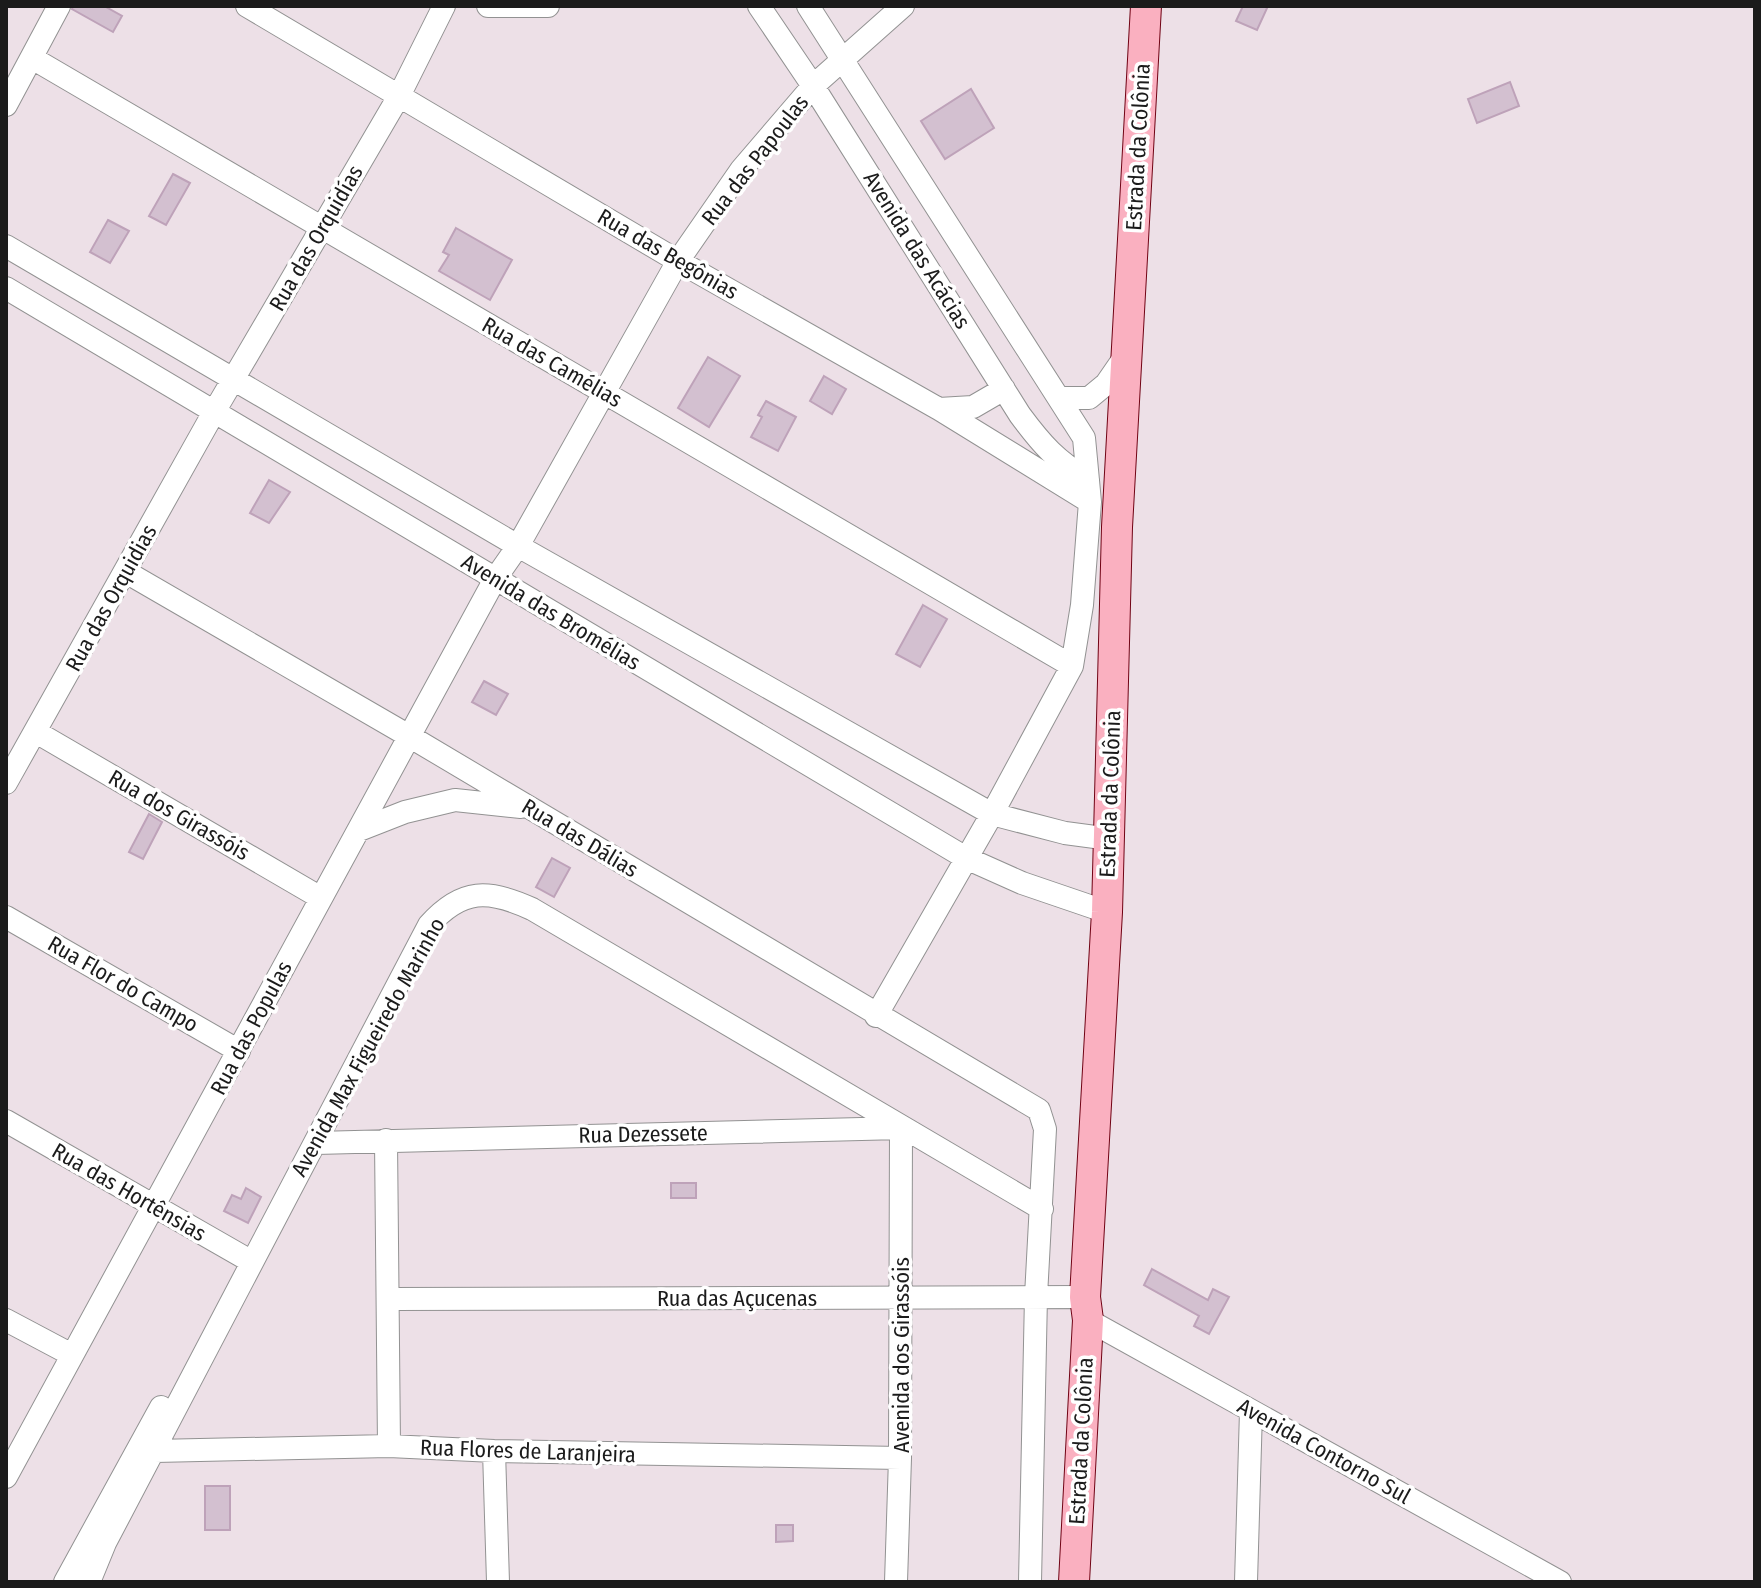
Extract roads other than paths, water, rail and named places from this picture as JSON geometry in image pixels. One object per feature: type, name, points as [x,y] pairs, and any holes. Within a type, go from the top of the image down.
[{"type":"main road","name":"Estrada da Colônia","points":[[1074,1582],[1110,839],[1117,527],[1146,6]]},
{"type":"street","points":[[6,105],[59,6]]},
{"type":"street","name":"Rua das Begônias","points":[[247,6],[678,261],[1089,491]]},
{"type":"street","name":"Rua das Orquidías","points":[[214,412],[399,96],[444,6]]},
{"type":"street","points":[[488,6],[548,6]]},
{"type":"street","name":"Avenida das Acácias","points":[[759,6],[1042,445],[1089,491]]},
{"type":"street","name":"Avenida das Acácias","points":[[808,6],[1084,438],[1089,491]]},
{"type":"street","name":"Rua das Papoulas","points":[[495,579],[518,546],[678,261],[741,170],[813,86],[903,6]]},
{"type":"street","name":"Rua das Camélias","points":[[32,58],[1072,666]]},
{"type":"street","name":"Avenida das Bromélias","points":[[6,246],[518,546],[992,814],[1065,833],[1110,839]]},
{"type":"street","name":"Avenida das Bromélias","points":[[6,288],[966,858],[1022,883],[1107,912]]},
{"type":"street","points":[[1059,398],[1089,398],[1106,384],[1127,355]]},
{"type":"street","points":[[939,409],[973,407],[1004,389]]},
{"type":"street","name":"Rua das Orquidias","points":[[6,783],[214,412]]},
{"type":"street","points":[[876,1016],[992,814],[1072,666],[1082,605],[1089,491]]},
{"type":"street","name":"Rua das Dálias","points":[[126,572],[531,808],[876,1016],[1033,1105],[1039,1110],[1045,1129],[1042,1209]]},
{"type":"street","name":"Rua das Populas","points":[[6,1477],[495,579]]},
{"type":"street","name":"Rua dos Girassóis","points":[[36,732],[321,898]]},
{"type":"street","points":[[359,830],[405,812],[455,800],[531,808]]},
{"type":"street","name":"Avenida Max Figueiredo Marinho","points":[[89,1582],[105,1543],[155,1451],[247,1261],[316,1143],[429,925],[443,909],[465,897],[483,894],[505,896],[532,909],[1042,1209]]},
{"type":"street","name":"Rua Flor do Campo","points":[[6,917],[239,1051]]},
{"type":"street","name":"Rua das Hortênsias","points":[[6,1121],[247,1261]]},
{"type":"street","name":"Rua Dezessete","points":[[316,1143],[901,1128]]},
{"type":"street","name":"Avenida dos Girassóis","points":[[896,1582],[900,1458],[901,1128]]},
{"type":"street","points":[[386,1140],[389,1446]]},
{"type":"street","points":[[1030,1582],[1036,1296],[1042,1209]]},
{"type":"street","points":[[65,1582],[247,1261]]},
{"type":"street","name":"Rua das Açucenas","points":[[389,1299],[1036,1296],[1086,1309]]},
{"type":"street","name":"Avenida Contorno Sul","points":[[1086,1309],[1251,1411],[1560,1582]]},
{"type":"street","points":[[6,1320],[72,1355]]},
{"type":"street","points":[[1246,1582],[1251,1411]]},
{"type":"street","name":"Rua Flores de Laranjeira","points":[[155,1451],[389,1446],[494,1451],[900,1458]]},
{"type":"street","points":[[494,1451],[498,1582]]}]
